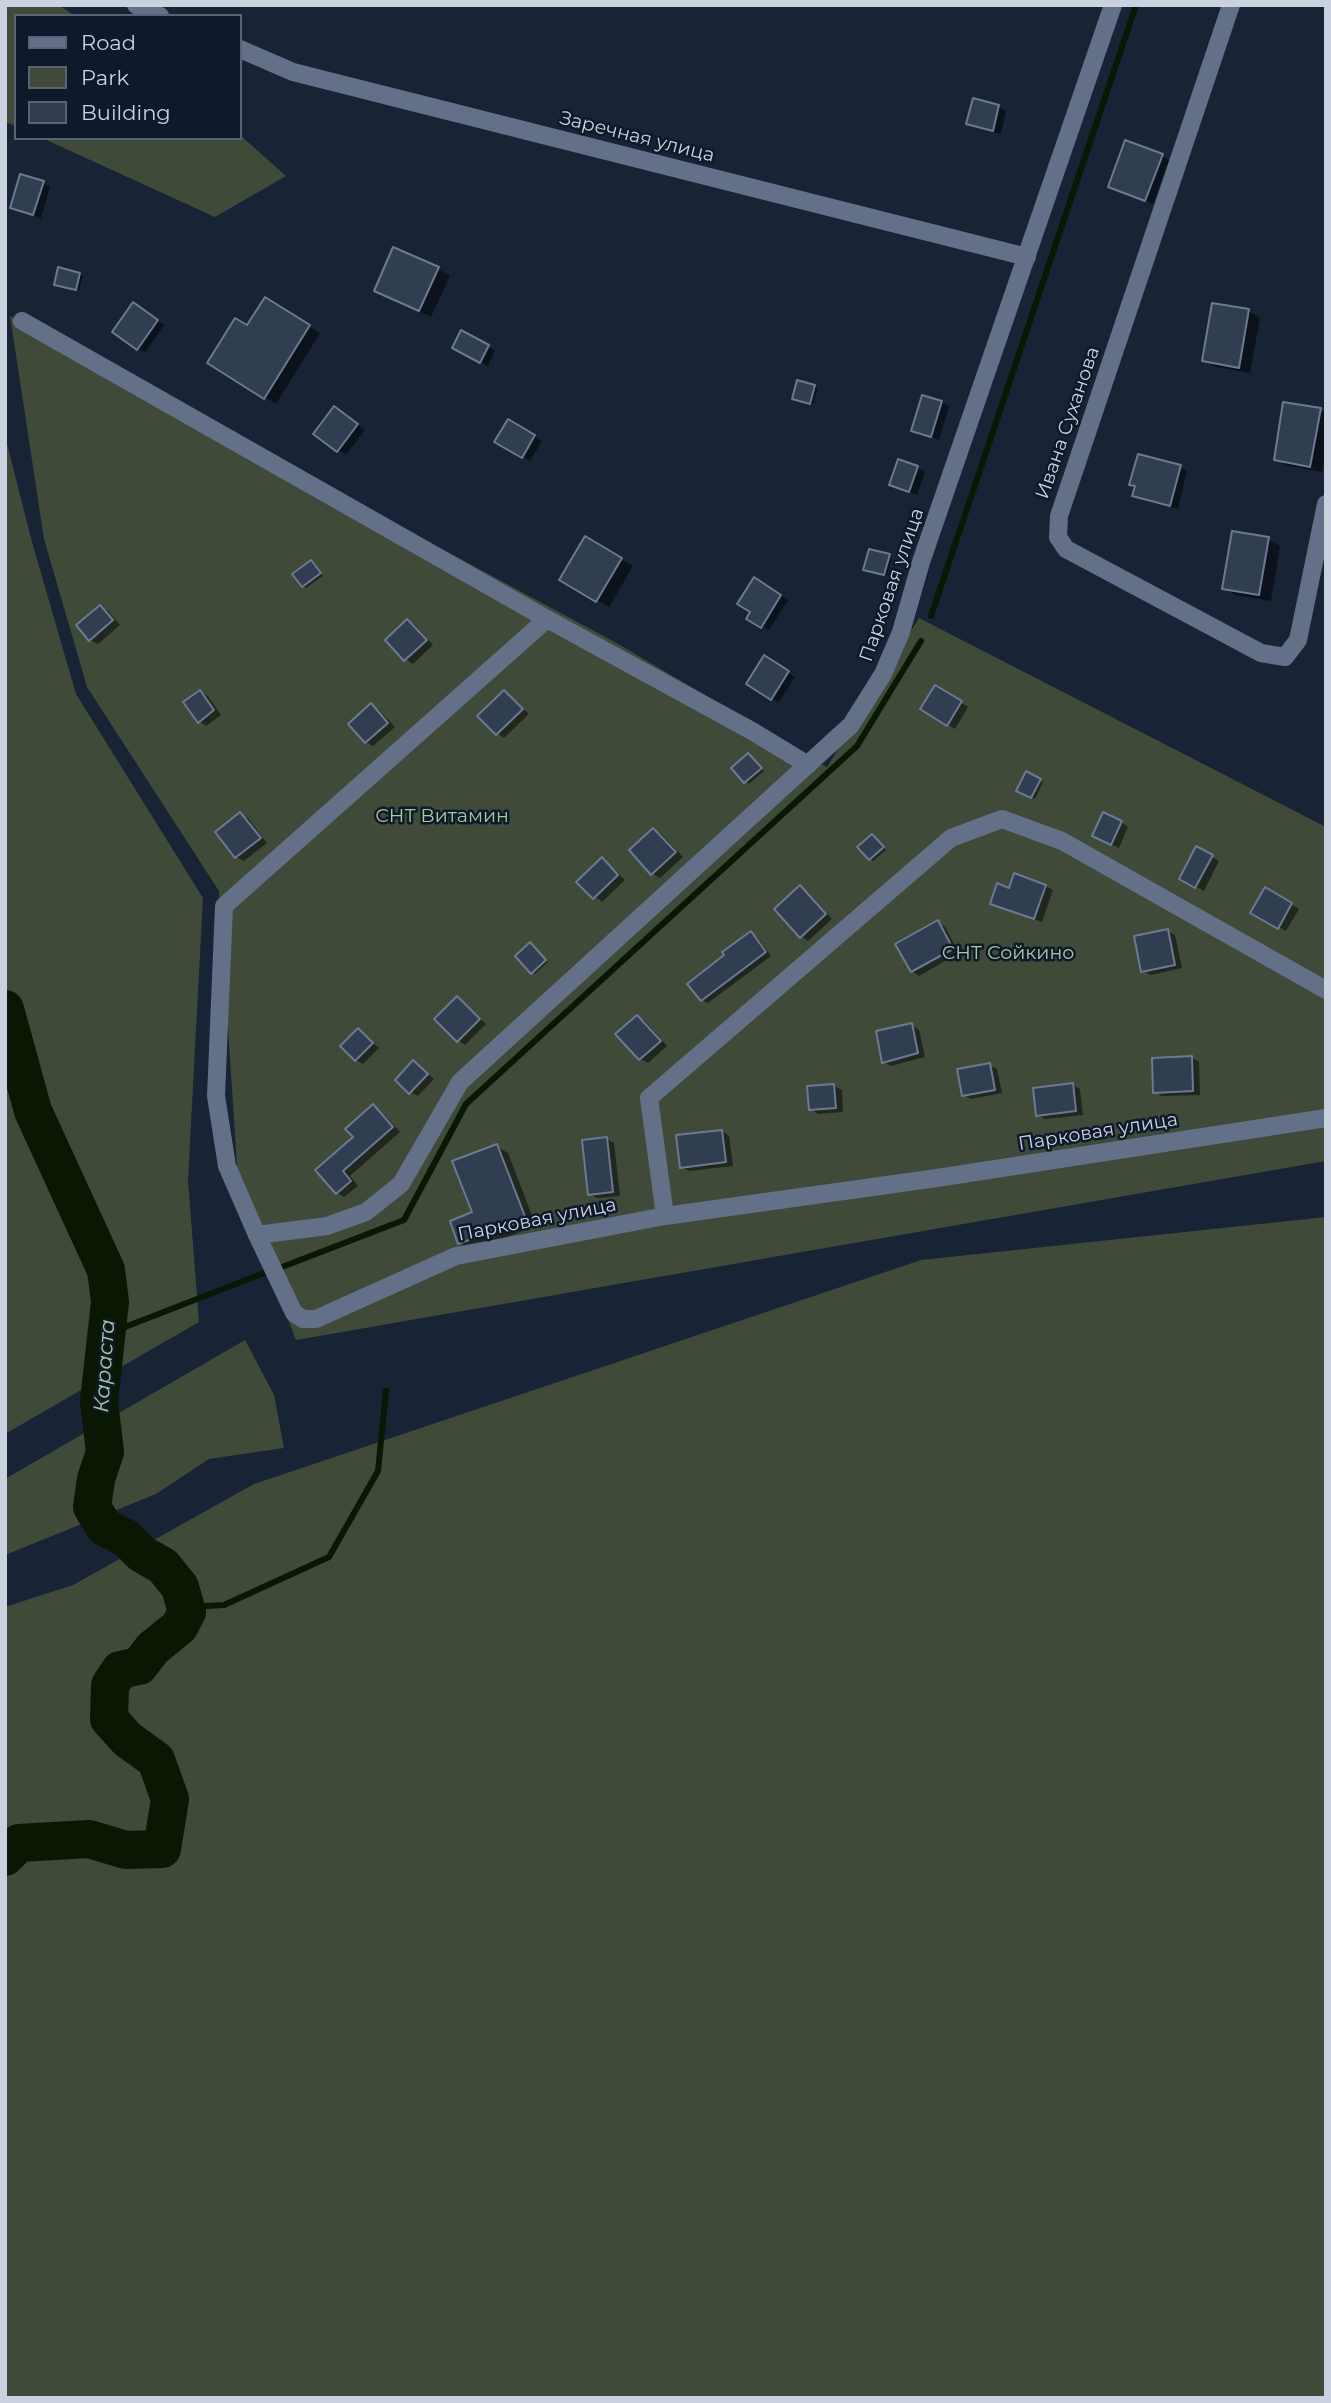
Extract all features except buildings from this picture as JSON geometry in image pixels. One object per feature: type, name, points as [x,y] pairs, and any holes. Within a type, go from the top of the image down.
[{"type":"street","points":[[136,5],[156,14]]},
{"type":"street","name":"Парковая улица","points":[[1113,5],[922,562],[901,632],[883,674],[851,724],[460,1082],[401,1184],[366,1212],[327,1226],[257,1235],[294,1313],[303,1319],[316,1319],[456,1256],[666,1216],[937,1178],[1326,1118]]},
{"type":"street","name":"Ивана Суханова","points":[[1231,5],[1059,516],[1058,537],[1066,549],[1261,653],[1285,657],[1298,640],[1326,504]]},
{"type":"street","name":"Заречная улица","points":[[242,50],[293,72],[1027,257]]},
{"type":"street","points":[[22,321],[547,620],[752,731],[808,765]]},
{"type":"street","points":[[257,1235],[227,1166],[216,1096],[224,906],[547,620]]},
{"type":"street","points":[[666,1216],[649,1098],[951,838],[1002,819],[1062,841],[1326,990]]},
{"type":"green space","points":[[5,5],[59,5],[72,14],[14,14],[14,125],[5,122]]},
{"type":"green space","points":[[242,137],[286,176],[215,217],[46,140],[242,140]]},
{"type":"green space","points":[[10,316],[620,645],[827,767],[919,618],[1326,827],[1326,1161],[296,1340],[239,1196],[219,891],[87,687],[44,539]]},
{"type":"green space","points":[[5,436],[76,694],[203,898],[188,1180],[199,1322],[5,1434]]},
{"type":"green space","points":[[1326,1217],[1326,2398],[5,2398],[5,1607],[73,1585],[254,1484],[921,1260]]},
{"type":"green space","points":[[245,1340],[274,1395],[284,1448],[209,1459],[156,1494],[5,1555],[5,1479]]},
{"type":"waterway","points":[[931,616],[1136,5]]},
{"type":"waterway","points":[[282,1267],[404,1220],[466,1104],[857,746],[921,641]]},
{"type":"waterway","name":"Караста","points":[[5,1009],[33,1111],[106,1270],[110,1302],[99,1401],[105,1452],[96,1479],[92,1507],[104,1527],[126,1538],[142,1554],[163,1566],[180,1587],[187,1612],[179,1627],[153,1648],[139,1666],[120,1670],[110,1685],[109,1719],[127,1739],[156,1760],[170,1799],[162,1849],[126,1850],[89,1839],[19,1843],[5,1857]]},
{"type":"waterway","points":[[107,1334],[264,1273]]},
{"type":"waterway","points":[[186,1607],[224,1605],[329,1557],[378,1471],[386,1391]]},
{"type":"park label","name":"СНТ Витамин","points":[[442,816]]},
{"type":"park label","name":"СНТ Сойкино","points":[[1008,953]]}]
